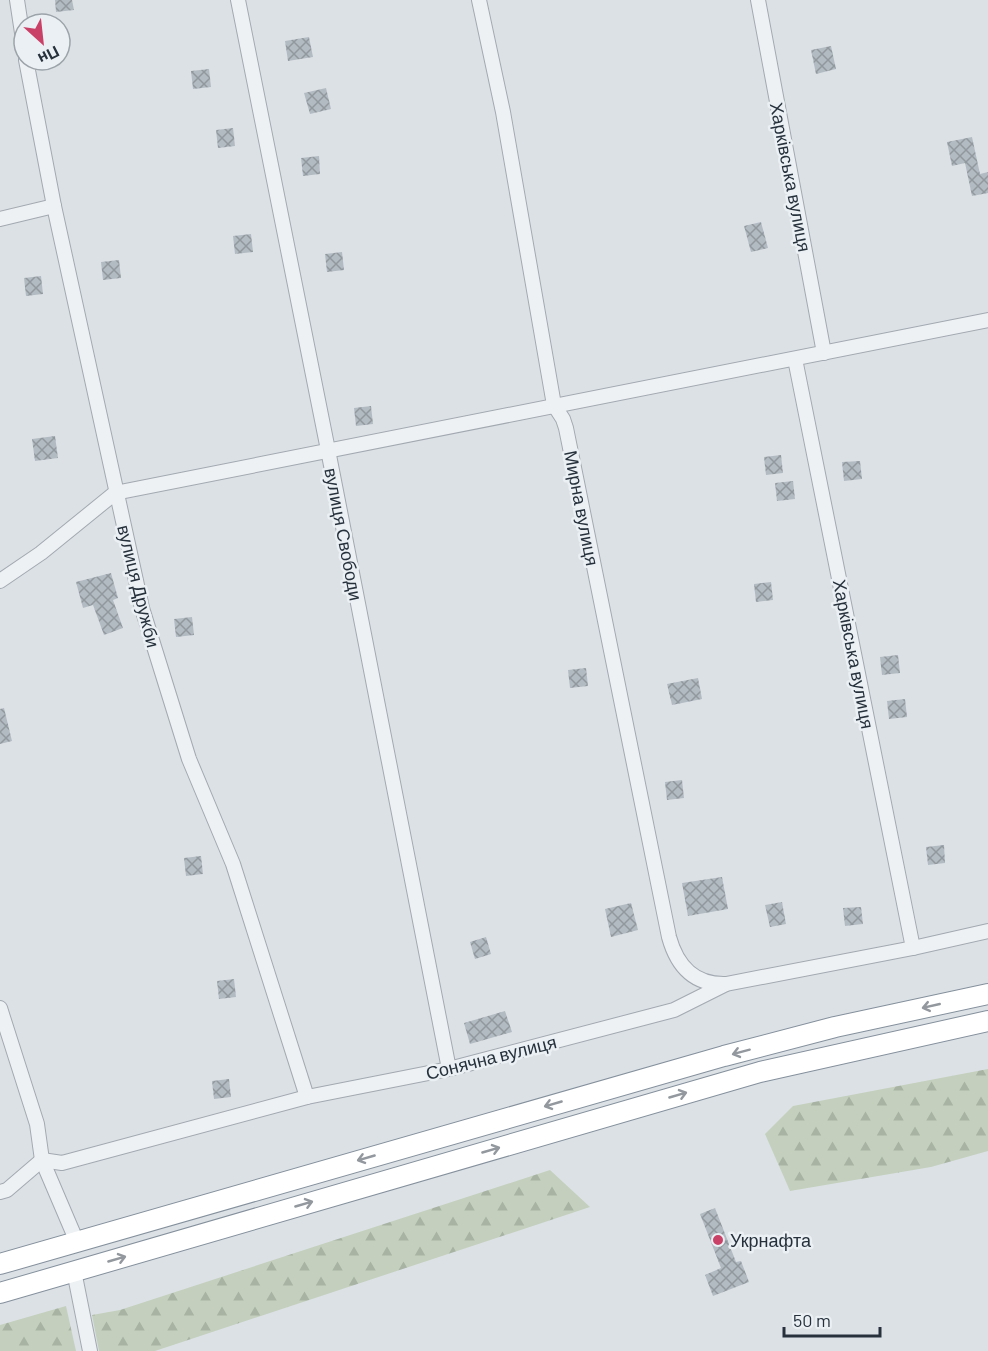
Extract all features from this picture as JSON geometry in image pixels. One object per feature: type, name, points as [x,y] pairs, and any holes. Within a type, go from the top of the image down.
[{"type":"highway","points":[[0,1264],[724,1056],[835,1027],[988,994]]},
{"type":"highway","points":[[0,1293],[759,1072],[988,1021]]},
{"type":"street","name":"вулиця Свободи","points":[[238,0],[449,1069]]},
{"type":"street","name":"Мирна вулиця","points":[[479,0],[503,112],[554,405],[566,428],[672,947],[680,963],[692,976],[708,983],[726,984]]},
{"type":"street","name":"Харківська вулиця","points":[[758,0],[824,353]]},
{"type":"street","name":"вулиця Дружби","points":[[28,72],[54,206],[142,608],[189,759],[233,864],[307,1097]]},
{"type":"street","points":[[0,219],[54,206]]},
{"type":"street","points":[[0,581],[42,553],[115,493],[988,320]]},
{"type":"street","name":"Харківська вулиця","points":[[795,359],[913,948]]},
{"type":"street","name":"Сонячна вулиця","points":[[42,1160],[62,1163],[307,1097],[449,1069],[674,1010],[726,984],[988,931]]},
{"type":"street","points":[[0,1008],[37,1124],[42,1160],[77,1242]]},
{"type":"street","points":[[0,1192],[7,1190],[42,1160]]},
{"type":"street","points":[[74,1271],[90,1351]]},
{"type":"green space","points":[[988,1069],[988,1151],[931,1167],[790,1191],[765,1134],[793,1106]]},
{"type":"green space","points":[[550,1170],[590,1207],[155,1351],[99,1351],[92,1315],[120,1310]]},
{"type":"green space","points":[[66,1306],[76,1351],[0,1351],[0,1325]]},
{"type":"building","points":[[55,0],[72,0],[74,10],[56,12]]},
{"type":"building","points":[[309,37],[313,57],[288,61],[285,41]]},
{"type":"building","points":[[831,46],[836,69],[816,74],[811,50]]},
{"type":"building","points":[[209,69],[211,87],[193,89],[191,71]]},
{"type":"building","points":[[326,88],[331,109],[310,114],[304,93]]},
{"type":"building","points":[[233,128],[235,146],[218,148],[216,130]]},
{"type":"building","points":[[972,137],[980,174],[988,172],[988,193],[972,196],[965,163],[952,166],[947,142]]},
{"type":"building","points":[[319,156],[320,174],[303,176],[301,158]]},
{"type":"building","points":[[761,222],[768,248],[751,252],[744,226]]},
{"type":"building","points":[[251,234],[253,252],[235,254],[233,236]]},
{"type":"building","points":[[342,252],[344,270],[327,272],[325,254]]},
{"type":"building","points":[[119,260],[121,278],[103,280],[101,262]]},
{"type":"building","points":[[41,276],[43,294],[26,296],[24,278]]},
{"type":"building","points":[[371,406],[373,424],[356,426],[354,408]]},
{"type":"building","points":[[55,436],[58,458],[35,461],[32,439]]},
{"type":"building","points":[[781,455],[783,473],[766,475],[764,457]]},
{"type":"building","points":[[860,461],[862,479],[844,481],[842,462]]},
{"type":"building","points":[[793,481],[795,499],[777,501],[775,483]]},
{"type":"building","points":[[111,573],[118,598],[113,600],[123,628],[104,635],[93,605],[83,608],[76,582]]},
{"type":"building","points":[[771,582],[773,600],[756,602],[754,584]]},
{"type":"building","points":[[192,617],[194,635],[176,637],[174,619]]},
{"type":"building","points":[[898,655],[900,673],[882,675],[880,657]]},
{"type":"building","points":[[586,668],[588,686],[570,688],[568,670]]},
{"type":"building","points":[[698,678],[702,699],[672,705],[667,684]]},
{"type":"building","points":[[905,699],[907,717],[889,719],[887,701]]},
{"type":"building","points":[[4,708],[12,741],[0,744],[0,709]]},
{"type":"building","points":[[682,780],[684,798],[667,800],[665,782]]},
{"type":"building","points":[[944,845],[945,863],[928,865],[926,847]]},
{"type":"building","points":[[201,856],[203,874],[186,876],[184,858]]},
{"type":"building","points":[[722,877],[728,909],[688,916],[682,883]]},
{"type":"building","points":[[782,902],[786,924],[770,927],[765,905]]},
{"type":"building","points":[[631,903],[638,930],[611,937],[605,909]]},
{"type":"building","points":[[861,907],[863,924],[845,926],[843,908]]},
{"type":"building","points":[[486,937],[491,954],[475,959],[470,942]]},
{"type":"building","points":[[234,979],[236,997],[219,999],[217,981]]},
{"type":"building","points":[[505,1011],[512,1032],[470,1044],[464,1023]]},
{"type":"building","points":[[229,1079],[231,1097],[214,1099],[212,1081]]},
{"type":"building","points":[[715,1208],[736,1262],[741,1261],[749,1282],[713,1296],[705,1275],[721,1268],[700,1214]]},
{"type":"place","name":"Укрнафта","points":[[718,1240]]}]
